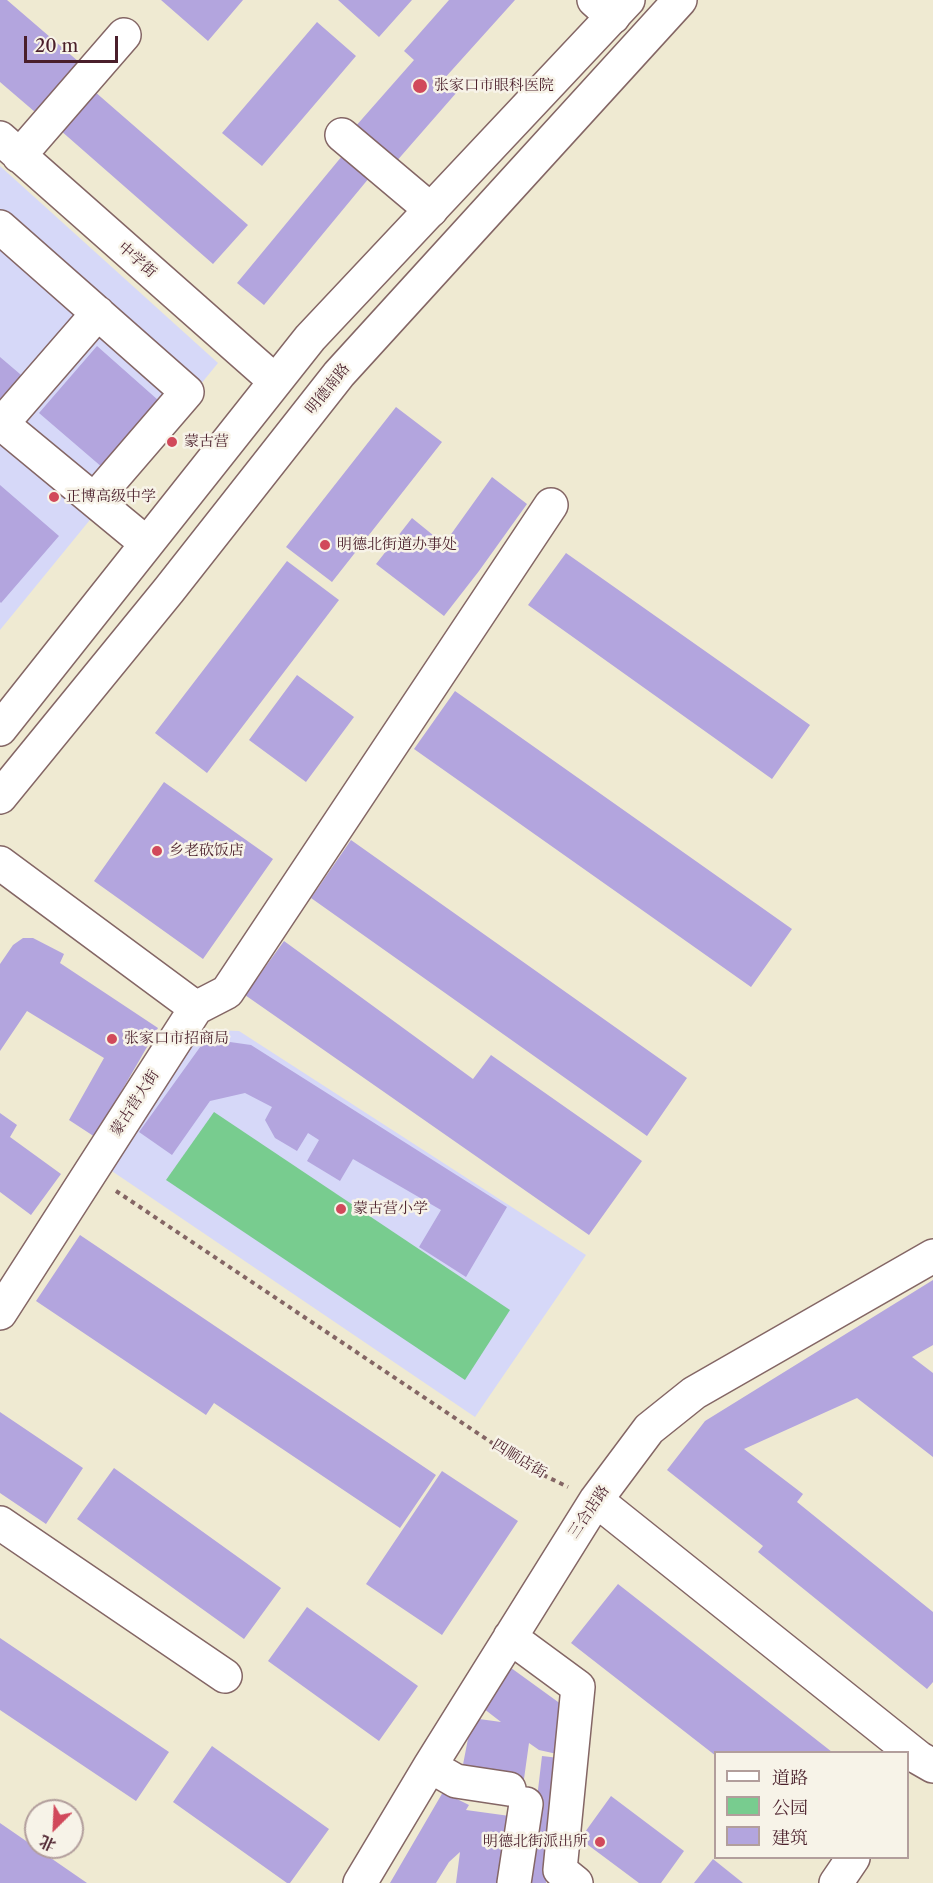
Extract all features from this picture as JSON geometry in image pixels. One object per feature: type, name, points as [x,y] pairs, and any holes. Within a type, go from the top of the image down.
[{"type":"street","name":"明德南路","points":[[0,797],[169,590],[339,374],[680,0]]},
{"type":"street","points":[[0,729],[310,338],[431,210],[612,6]]},
{"type":"street","points":[[10,147],[124,35]]},
{"type":"street","points":[[342,135],[431,210]]},
{"type":"street","name":"中学街","points":[[10,147],[274,381]]},
{"type":"street","points":[[0,227],[188,392],[94,500]]},
{"type":"street","points":[[407,235],[440,263]]},
{"type":"street","points":[[98,313],[1,425],[147,543]]},
{"type":"street","points":[[0,863],[196,1008],[227,992],[551,505]]},
{"type":"street","name":"蒙古营大街","points":[[0,1313],[196,1008]]},
{"type":"street","name":"三合店路","points":[[360,1883],[596,1500],[649,1429],[694,1393],[933,1256]]},
{"type":"street","points":[[596,1500],[923,1759]]},
{"type":"street","points":[[0,1523],[225,1676]]},
{"type":"street","points":[[510,1637],[578,1687],[560,1870],[576,1883]]},
{"type":"street","points":[[430,1766],[456,1781],[517,1796],[514,1883]]},
{"type":"street","points":[[836,1883],[852,1859]]},
{"type":"path","name":"四顺店街","points":[[90,1173],[531,1469],[596,1500]]},
{"type":"shaded area","name":"正博高级中学","points":[[0,166],[218,363],[0,630]]},
{"type":"shaded area","name":"蒙古营小学","points":[[214,1030],[239,1031],[586,1255],[475,1417],[100,1163],[183,1041]]},
{"type":"green space","points":[[214,1112],[510,1310],[465,1380],[166,1180]]},
{"type":"building","points":[[0,0],[7,0],[79,62],[35,112],[0,82]]},
{"type":"building","points":[[161,0],[243,0],[208,41]]},
{"type":"building","points":[[338,0],[412,0],[379,37]]},
{"type":"building","name":"张家口市眼科医院","points":[[449,0],[515,0],[443,80],[457,92],[395,163],[355,127],[414,60],[404,51]]},
{"type":"building","points":[[317,22],[356,56],[262,166],[222,133]]},
{"type":"building","points":[[94,91],[248,225],[213,264],[60,130]]},
{"type":"building","points":[[347,150],[374,172],[264,305],[237,283]]},
{"type":"building","points":[[97,346],[167,408],[110,474],[39,413]]},
{"type":"building","points":[[0,357],[27,380],[0,410]]},
{"type":"building","points":[[396,407],[442,442],[332,582],[286,547]]},
{"type":"building","points":[[492,477],[527,504],[444,616],[376,564],[412,518],[444,544]]},
{"type":"building","points":[[0,485],[59,536],[1,603],[0,602]]},
{"type":"building","points":[[566,553],[810,725],[772,779],[528,605]]},
{"type":"building","points":[[287,561],[339,600],[207,773],[155,733]]},
{"type":"building","points":[[297,675],[354,717],[306,782],[249,740]]},
{"type":"building","points":[[455,691],[792,929],[751,987],[414,749]]},
{"type":"building","points":[[164,782],[273,859],[203,959],[94,881]]},
{"type":"building","points":[[351,840],[687,1078],[647,1136],[311,898]]},
{"type":"building","name":"张家口市招商局","points":[[23,938],[33,938],[64,954],[60,963],[158,1028],[95,1137],[69,1120],[104,1058],[27,1011],[0,1051],[0,964],[13,945]]},
{"type":"building","points":[[284,941],[473,1079],[491,1055],[642,1161],[589,1235],[245,995]]},
{"type":"building","points":[[223,1041],[251,1045],[507,1207],[466,1277],[419,1247],[441,1210],[353,1159],[340,1181],[307,1161],[319,1140],[308,1133],[297,1151],[275,1138],[265,1120],[272,1107],[245,1093],[210,1101],[172,1155],[139,1132],[203,1043]]},
{"type":"building","points":[[0,1113],[17,1125],[10,1137],[61,1174],[31,1215],[0,1192]]},
{"type":"building","points":[[80,1235],[436,1475],[400,1528],[214,1403],[206,1415],[36,1301]]},
{"type":"building","points":[[933,1280],[933,1345],[912,1357],[933,1373],[933,1457],[857,1398],[744,1449],[803,1494],[797,1502],[933,1612],[933,1682],[927,1689],[758,1552],[763,1546],[667,1470],[705,1421]]},
{"type":"building","points":[[0,1412],[83,1468],[46,1524],[0,1493]]},
{"type":"building","points":[[114,1468],[281,1588],[244,1639],[77,1519]]},
{"type":"building","points":[[442,1471],[518,1521],[442,1635],[366,1584]]},
{"type":"building","points":[[618,1584],[831,1751],[714,1751],[714,1754],[571,1643]]},
{"type":"building","points":[[307,1607],[418,1686],[379,1741],[268,1661]]},
{"type":"building","points":[[0,1638],[169,1752],[136,1801],[0,1710]]},
{"type":"building","points":[[507,1665],[565,1707],[557,1754],[539,1750],[529,1743],[523,1786],[461,1775],[472,1718],[501,1722],[479,1705]]},
{"type":"building","points":[[212,1746],[329,1829],[290,1883],[173,1802]]},
{"type":"building","points":[[542,1756],[559,1758],[546,1883],[527,1883]]},
{"type":"building","points":[[443,1792],[469,1805],[466,1810],[517,1817],[508,1883],[456,1883],[460,1852],[449,1862],[436,1883],[390,1883]]},
{"type":"building","points":[[611,1796],[684,1851],[661,1883],[639,1883],[580,1839]]},
{"type":"building","points":[[0,1823],[24,1840],[24,1859],[52,1859],[87,1883],[0,1883]]},
{"type":"building","points":[[713,1859],[743,1883],[694,1883]]},
{"type":"place","name":"张家口市眼科医院","points":[[420,86]]},
{"type":"place","name":"蒙古营","points":[[172,442]]},
{"type":"place","name":"正博高级中学","points":[[54,497]]},
{"type":"place","name":"明德北街道办事处","points":[[325,545]]},
{"type":"place","name":"乡老砍饭店","points":[[157,851]]},
{"type":"place","name":"张家口市招商局","points":[[112,1039]]},
{"type":"place","name":"蒙古营小学","points":[[341,1209]]},
{"type":"place","name":"明德北街派出所","points":[[600,1842]]}]
